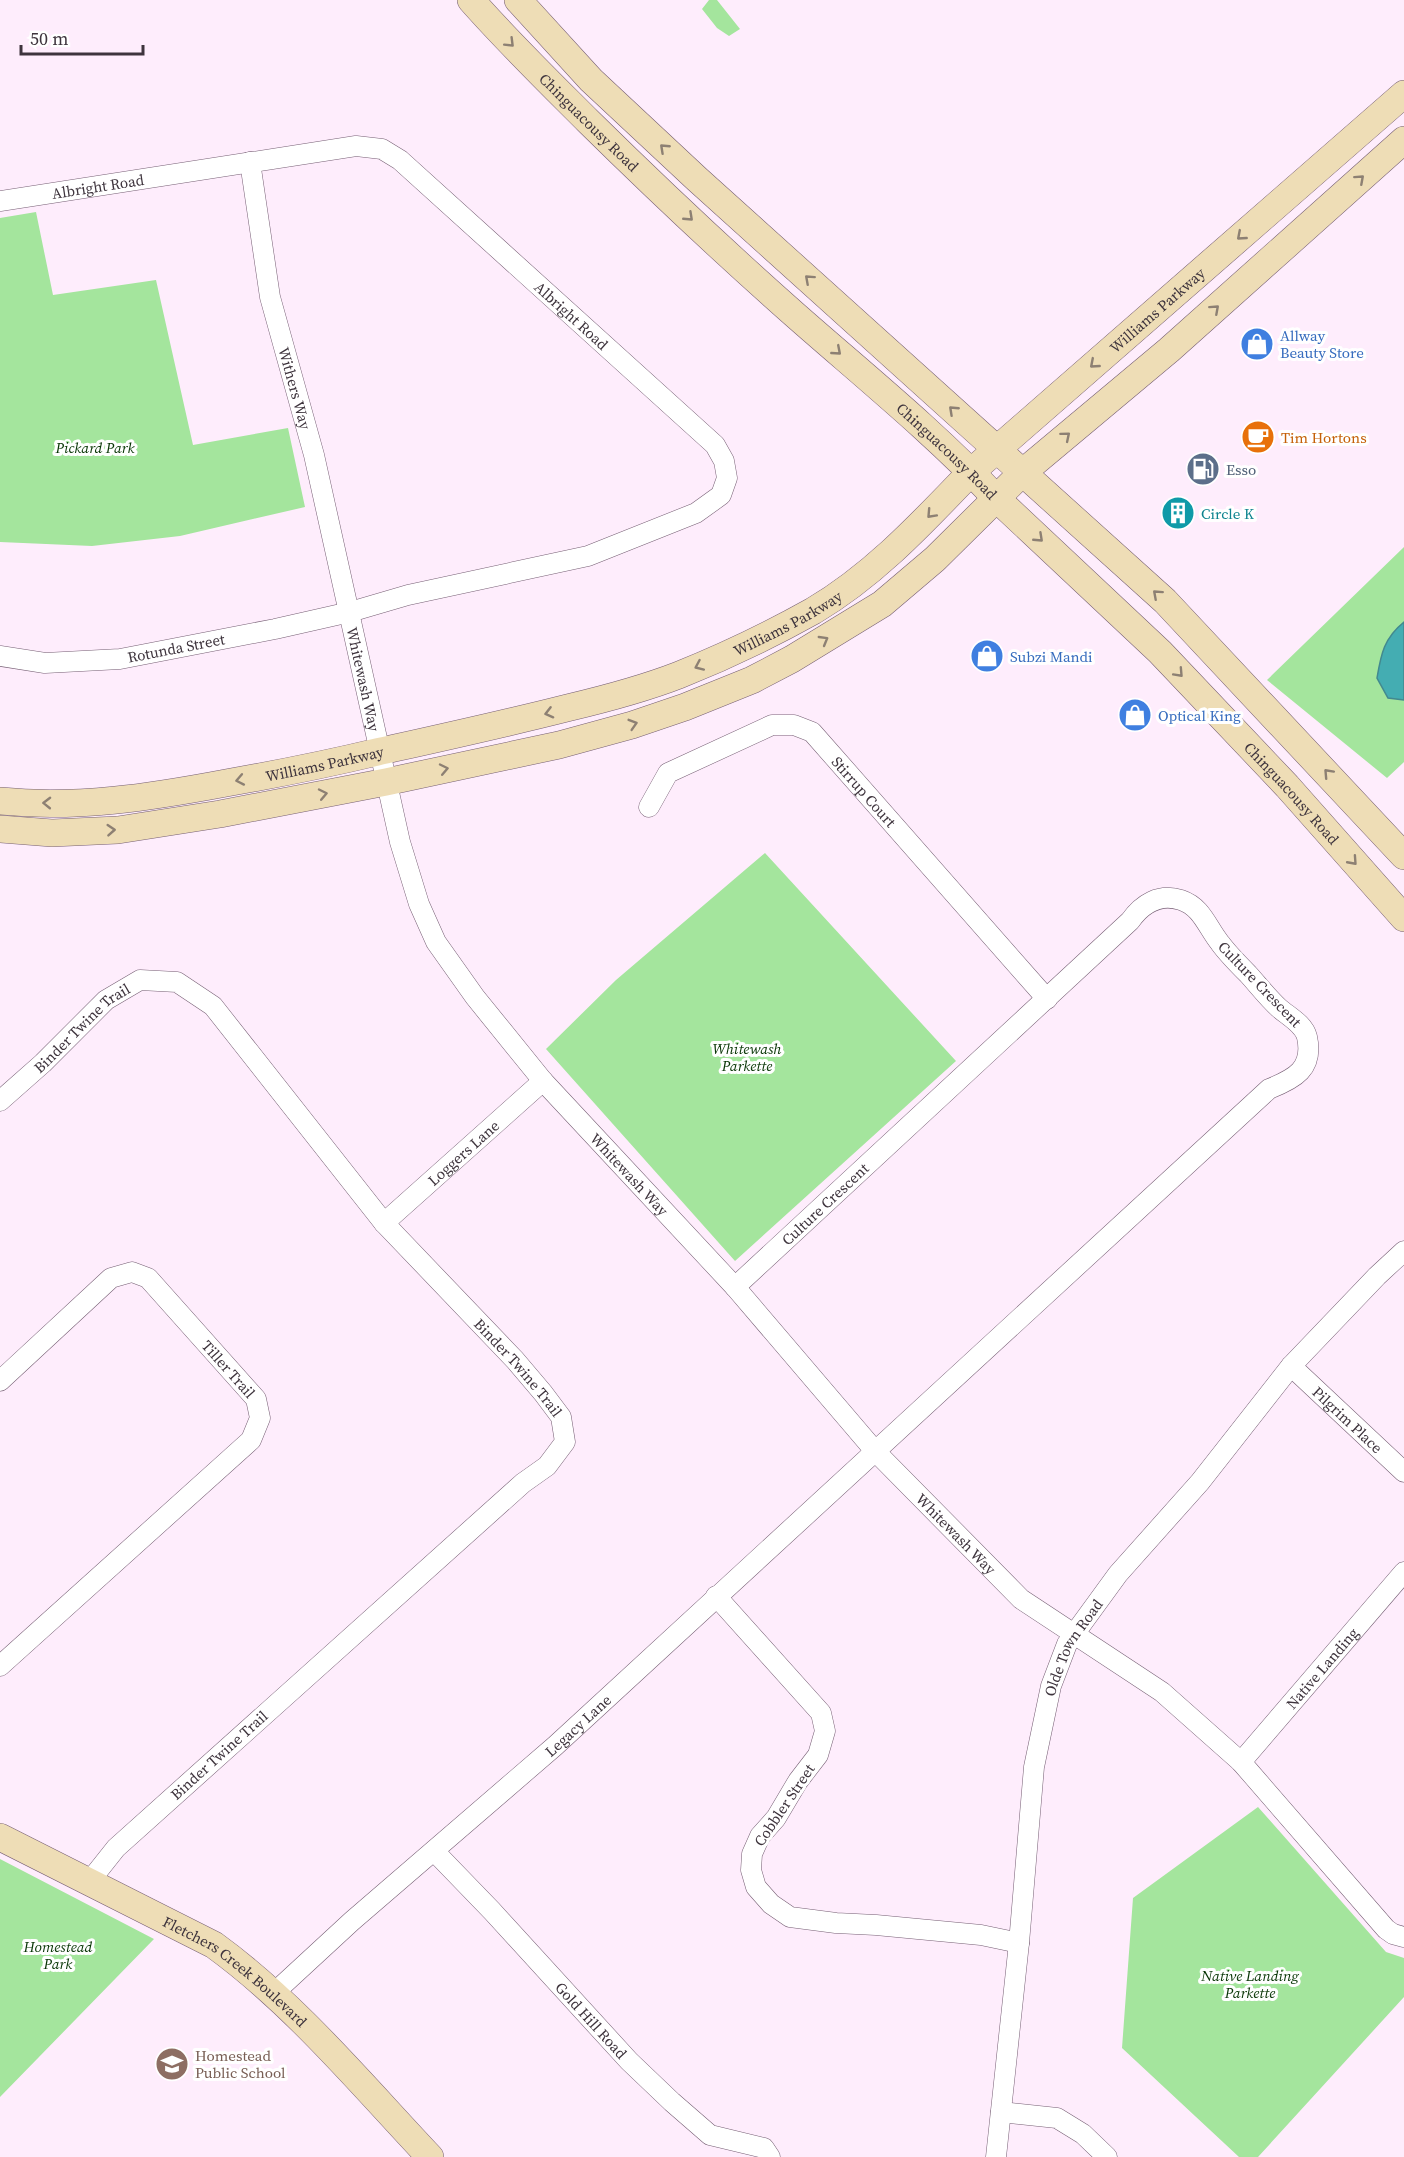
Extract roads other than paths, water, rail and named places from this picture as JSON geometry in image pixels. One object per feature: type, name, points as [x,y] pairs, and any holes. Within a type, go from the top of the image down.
[{"type":"main road","name":"Chinguacousy Road","points":[[471,0],[499,33],[631,163],[793,313],[971,472],[1160,652],[1287,786],[1404,918]]},
{"type":"main road","name":"Chinguacousy Road","points":[[518,0],[591,80],[1165,601],[1404,856]]},
{"type":"main road","name":"Williams Parkway","points":[[0,801],[61,803],[117,800],[265,776],[380,752],[606,698],[678,675],[749,644],[814,610],[867,573],[909,537],[971,472],[1404,94]]},
{"type":"main road","name":"Williams Parkway","points":[[0,829],[52,833],[117,830],[220,814],[386,782],[580,740],[685,707],[752,680],[882,604],[935,559],[1022,473],[1169,350],[1404,140]]},
{"type":"main road","name":"Fletchers Creek Boulevard","points":[[0,1837],[214,1945],[240,1964],[274,1993],[430,2157]]},
{"type":"street","name":"Albright Road","points":[[0,201],[356,146],[382,149],[400,160],[715,445],[723,461],[727,478],[721,495],[696,513],[644,535],[588,556],[408,595],[350,612]]},
{"type":"street","name":"Withers Way","points":[[250,162],[270,297],[314,454],[350,612]]},
{"type":"street","name":"Rotunda Street","points":[[0,656],[45,663],[120,659],[350,612]]},
{"type":"street","name":"Whitewash Way","points":[[350,612],[400,842],[419,904],[436,942],[475,997],[543,1081],[735,1287],[875,1451],[1021,1599],[1075,1633]]},
{"type":"street","name":"Stirrup Court","points":[[649,807],[668,773],[772,725],[794,725],[812,732],[1047,999]]},
{"type":"street","name":"Culture Crescent","points":[[735,1287],[1047,999],[1130,921],[1139,909],[1152,900],[1166,898],[1181,900],[1202,913],[1219,942],[1278,1007],[1297,1022],[1307,1034],[1309,1051],[1304,1069],[1292,1080],[1269,1089],[875,1451]]},
{"type":"street","name":"Binder Twine Trail","points":[[0,1101],[43,1064],[106,1000],[140,980],[177,982],[213,1006],[384,1223],[515,1360],[543,1393],[561,1417],[565,1442],[547,1466],[524,1483],[116,1848],[89,1882]]},
{"type":"street","name":"Loggers Lane","points":[[384,1223],[543,1081]]},
{"type":"street","name":"Olde Town Road","points":[[996,2157],[1019,1943],[1034,1767],[1051,1686],[1067,1644],[1118,1574],[1200,1482],[1291,1366],[1404,1251]]},
{"type":"street","name":"Tiller Trail","points":[[0,1381],[111,1278],[132,1272],[148,1278],[256,1400],[260,1418],[251,1440],[0,1666]]},
{"type":"street","name":"Pilgrim Place","points":[[1291,1366],[1404,1472]]},
{"type":"street","name":"Legacy Lane","points":[[274,1993],[352,1921],[555,1746],[875,1451]]},
{"type":"street","name":"Native Landing","points":[[1241,1762],[1404,1572]]},
{"type":"street","name":"Cobbler Street","points":[[716,1596],[822,1713],[825,1731],[818,1755],[798,1781],[776,1818],[760,1836],[752,1854],[751,1870],[756,1887],[771,1904],[790,1917],[981,1935],[1019,1943]]},
{"type":"street","points":[[1075,1633],[1162,1692],[1241,1762],[1386,1929],[1404,1937]]},
{"type":"street","name":"Gold Hill Road","points":[[434,1851],[629,2061],[672,2102],[710,2135],[764,2148],[770,2157]]},
{"type":"street","points":[[1001,2112],[1057,2118],[1083,2134],[1107,2157]]},
{"type":"water","points":[[1404,622],[1404,700],[1388,698],[1377,678],[1384,647],[1392,634]]},
{"type":"place","name":"Allway Beauty Store","points":[[1257,344]]},
{"type":"place","name":"Tim Hortons","points":[[1258,437]]},
{"type":"place","name":"Esso","points":[[1203,469]]},
{"type":"place","name":"Circle K","points":[[1178,513]]},
{"type":"place","name":"Subzi Mandi","points":[[987,656]]},
{"type":"place","name":"Optical King","points":[[1135,715]]},
{"type":"place","name":"Homestead Public School","points":[[172,2064]]},
{"type":"park label","name":"Pickard Park","points":[[95,447]]},
{"type":"park label","name":"Whitewash Parkette","points":[[747,1056]]},
{"type":"park label","name":"Homestead Park","points":[[58,1954]]},
{"type":"park label","name":"Native Landing Parkette","points":[[1250,1984]]}]
